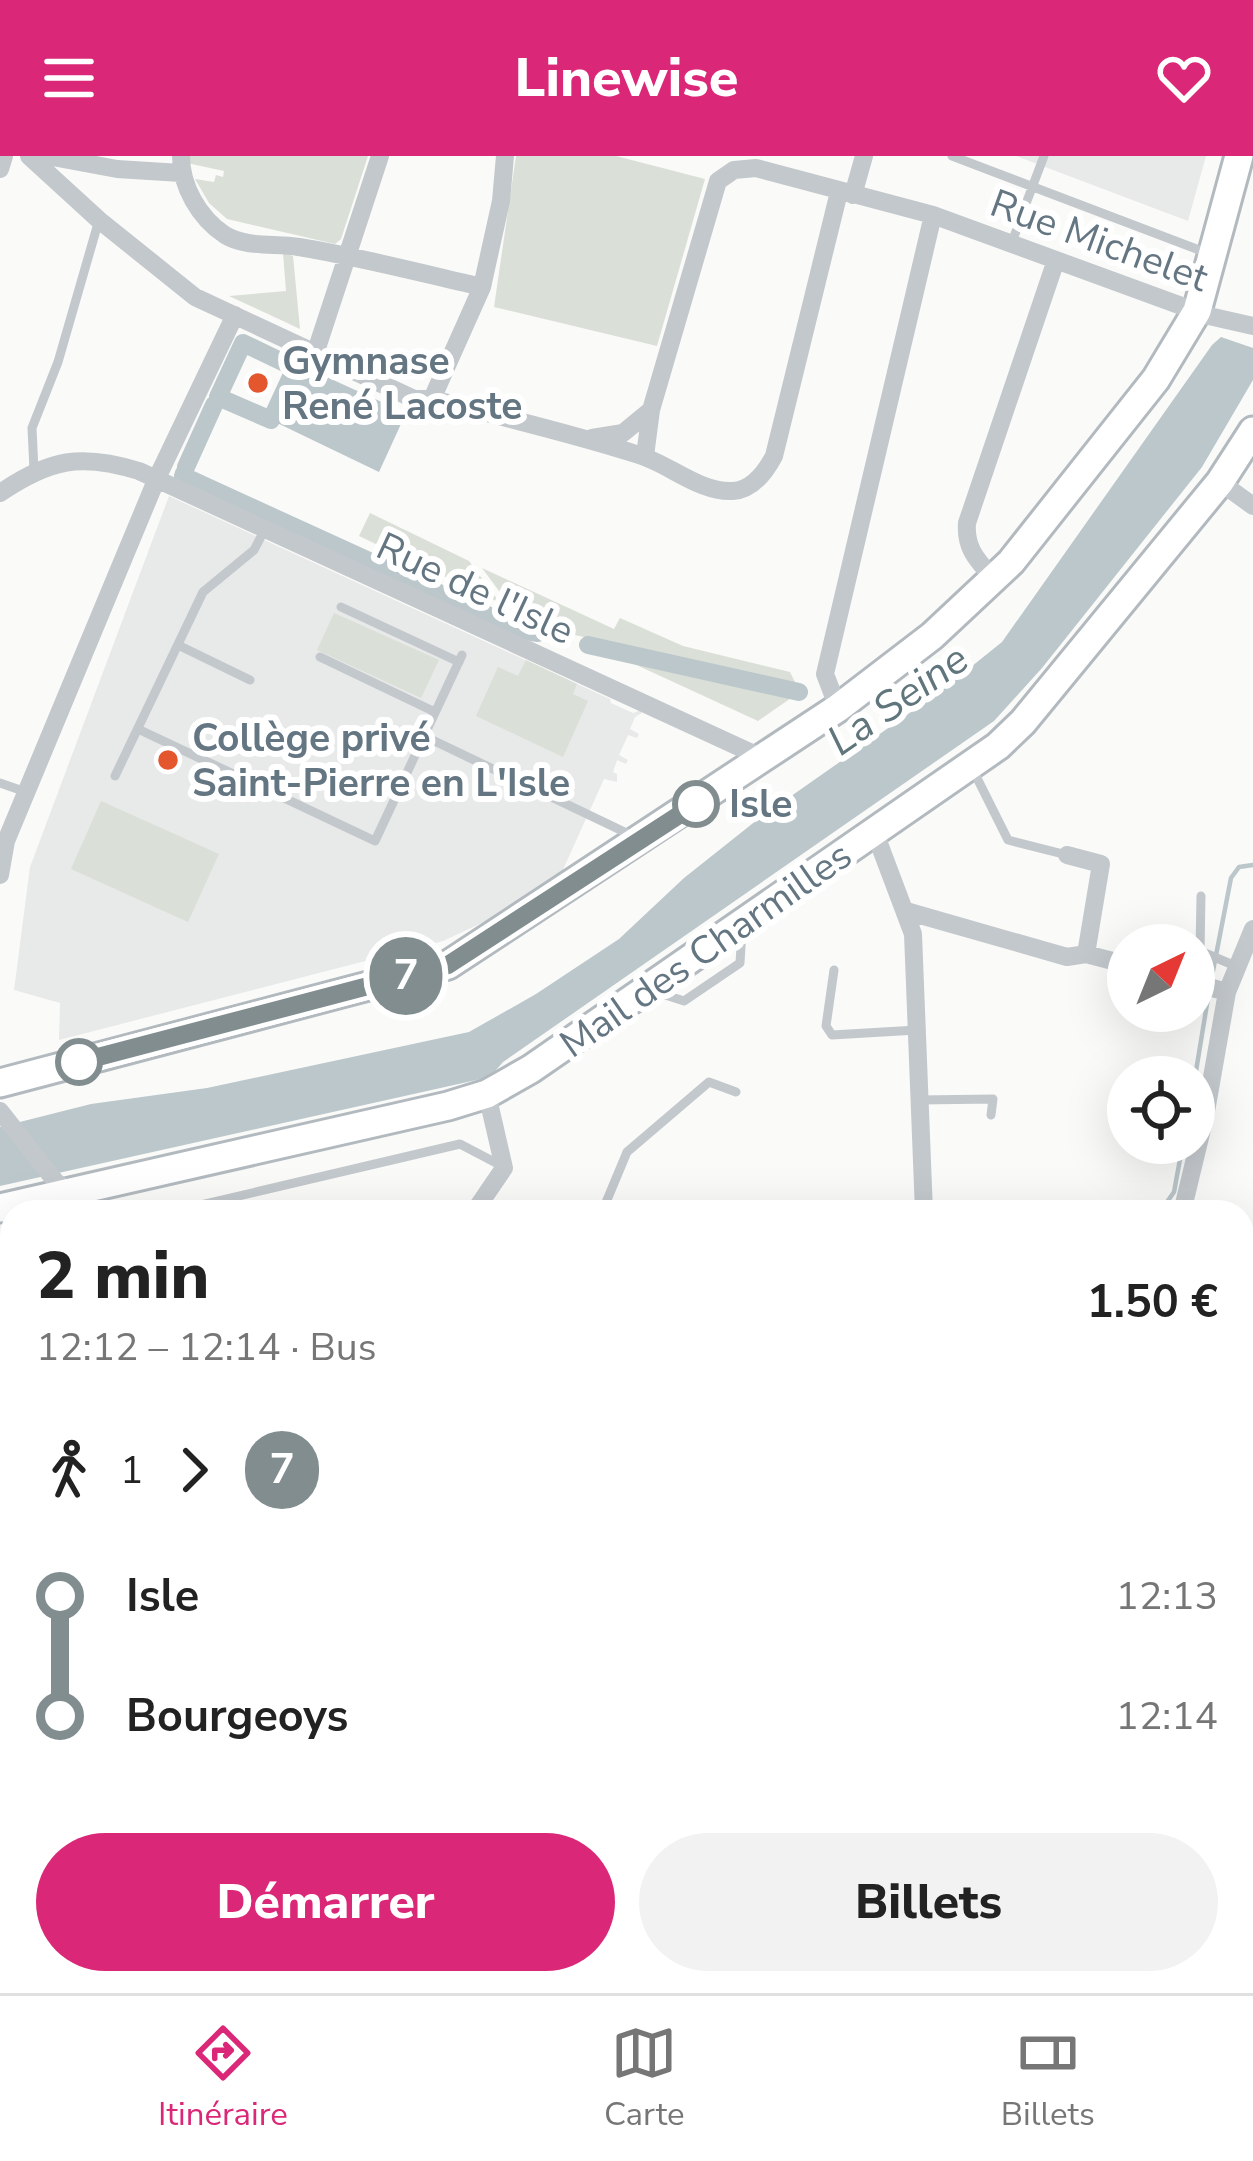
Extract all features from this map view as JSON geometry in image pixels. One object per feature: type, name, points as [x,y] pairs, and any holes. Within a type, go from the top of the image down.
[{"type":"main road","points":[[0,1083],[448,965],[838,708],[932,636],[994,579],[1156,379],[1203,314],[1212,255],[1239,156]]},
{"type":"main road","name":"Mail des Charmilles","points":[[18,1200],[58,1182],[448,1106],[487,1094],[531,1069],[875,833],[1023,722],[1220,482],[1253,431]]},
{"type":"street","points":[[0,169],[4,156]]},
{"type":"street","points":[[29,156],[195,297],[414,399],[432,399],[583,435],[696,482],[731,491],[747,487],[767,470],[774,456],[846,193],[864,156]]},
{"type":"street","points":[[47,156],[117,170],[181,164],[205,216],[226,236],[348,256],[482,286]]},
{"type":"street","points":[[316,352],[380,156]]},
{"type":"street","points":[[432,399],[482,286],[506,156]]},
{"type":"street","name":"Rue Michelet","points":[[651,410],[718,182],[734,170],[787,166],[846,193],[933,215],[1203,314],[1253,326]]},
{"type":"street","points":[[838,708],[825,674],[933,215]]},
{"type":"street","points":[[994,579],[971,554],[965,541],[967,523],[1056,260]]},
{"type":"street","points":[[0,875],[6,841],[157,478],[235,315]]},
{"type":"street","points":[[645,457],[651,410]]},
{"type":"street","points":[[583,435],[623,433],[651,410]]},
{"type":"street","name":"Rue de l'Isle","points":[[34,470],[66,461],[104,460],[157,478],[765,759]]},
{"type":"street","points":[[0,493],[34,470]]},
{"type":"street","points":[[1220,482],[1253,506]]},
{"type":"street","points":[[875,833],[913,934],[924,1200]]},
{"type":"street","points":[[1067,855],[1101,864],[1086,954]]},
{"type":"street","points":[[906,910],[1066,957],[1086,954],[1107,960]]},
{"type":"street","points":[[1185,1200],[1205,1117],[1224,991],[1253,929]]},
{"type":"street","points":[[1215,989],[1224,991]]},
{"type":"street","points":[[482,1200],[504,1168],[487,1094]]},
{"type":"street","points":[[0,1111],[58,1182],[80,1200]]},
{"type":"lane","points":[[952,156],[1212,255]]},
{"type":"lane","points":[[1027,201],[1044,156]]},
{"type":"lane","points":[[34,470],[32,428],[58,362],[99,220]]},
{"type":"lane","points":[[1011,244],[1019,224]]},
{"type":"lane","points":[[115,776],[203,592],[254,550],[266,529]]},
{"type":"lane","points":[[138,729],[375,841],[460,658],[341,607]]},
{"type":"lane","points":[[178,645],[250,680]]},
{"type":"lane","points":[[320,657],[435,712]]},
{"type":"lane","points":[[424,736],[632,833],[639,843]]},
{"type":"lane","points":[[970,765],[1008,841],[1067,855]]},
{"type":"lane","points":[[0,783],[26,792]]},
{"type":"lane","points":[[1201,896],[1200,951],[1238,967]]},
{"type":"lane","points":[[834,970],[826,1027],[832,1035],[917,1030]]},
{"type":"lane","points":[[607,1200],[627,1152],[709,1082],[736,1092]]},
{"type":"lane","points":[[920,1100],[993,1099],[992,1115]]},
{"type":"lane","points":[[222,1200],[460,1144],[504,1168]]},
{"type":"shaded area","points":[[188,156],[368,156],[341,239],[335,244],[227,219],[209,203],[195,179],[214,182],[224,171],[187,163]]},
{"type":"shaded area","points":[[516,156],[616,156],[705,179],[657,346],[494,307]]},
{"type":"shaded area","points":[[1016,156],[1206,156],[1188,221]]},
{"type":"shaded area","points":[[283,253],[293,256],[300,329],[229,296],[286,291]]},
{"type":"shaded area","points":[[1221,337],[1253,348],[1253,380],[1202,467],[994,721],[503,1062],[490,1077],[0,1186],[0,1127],[91,1104],[207,1088],[469,1032],[619,939],[684,878],[757,820],[941,691],[1002,642]]},
{"type":"shaded area","points":[[298,364],[406,413],[379,472],[271,420]]},
{"type":"shaded area","points":[[169,496],[633,713],[641,710],[630,729],[639,734],[637,738],[628,735],[619,755],[628,760],[626,764],[617,760],[613,772],[617,782],[604,779],[561,874],[520,905],[443,941],[59,1040],[60,1003],[14,990],[30,867]]},
{"type":"shaded area","points":[[370,513],[469,561],[500,603],[359,536]]},
{"type":"shaded area","points":[[482,568],[614,629],[620,618],[683,646],[790,672],[796,684],[575,635],[511,607]]},
{"type":"shaded area","points":[[334,613],[439,660],[421,698],[317,650]]},
{"type":"shaded area","points":[[617,656],[791,698],[758,721]]},
{"type":"shaded area","points":[[526,660],[577,684],[573,694],[588,701],[563,757],[476,716],[498,667],[518,676]]},
{"type":"shaded area","points":[[101,801],[219,854],[188,922],[71,869]]},
{"type":"waterway","points":[[243,343],[295,368],[271,420],[218,397],[243,343]]},
{"type":"waterway","points":[[186,467],[214,405]]},
{"type":"waterway","points":[[184,473],[520,630],[538,633]]},
{"type":"waterway","points":[[588,645],[799,692]]},
{"type":"waterway","points":[[1215,960],[1231,878],[1239,867],[1253,865]]},
{"type":"waterway","points":[[1198,1056],[1202,1032]]},
{"type":"waterway","points":[[1168,1200],[1179,1164]]},
{"type":"bus line","name":"7","points":[[79,1062],[448,965],[696,804]]},
{"type":"place","name":"Gymnase René Lacoste","points":[[258,383]]},
{"type":"place","name":"Collège privé Saint-Pierre en L'Isle","points":[[168,760]]},
{"type":"place","name":"Isle","points":[[696,804]]},
{"type":"water label","name":"La Seine","points":[[898,700]]}]
